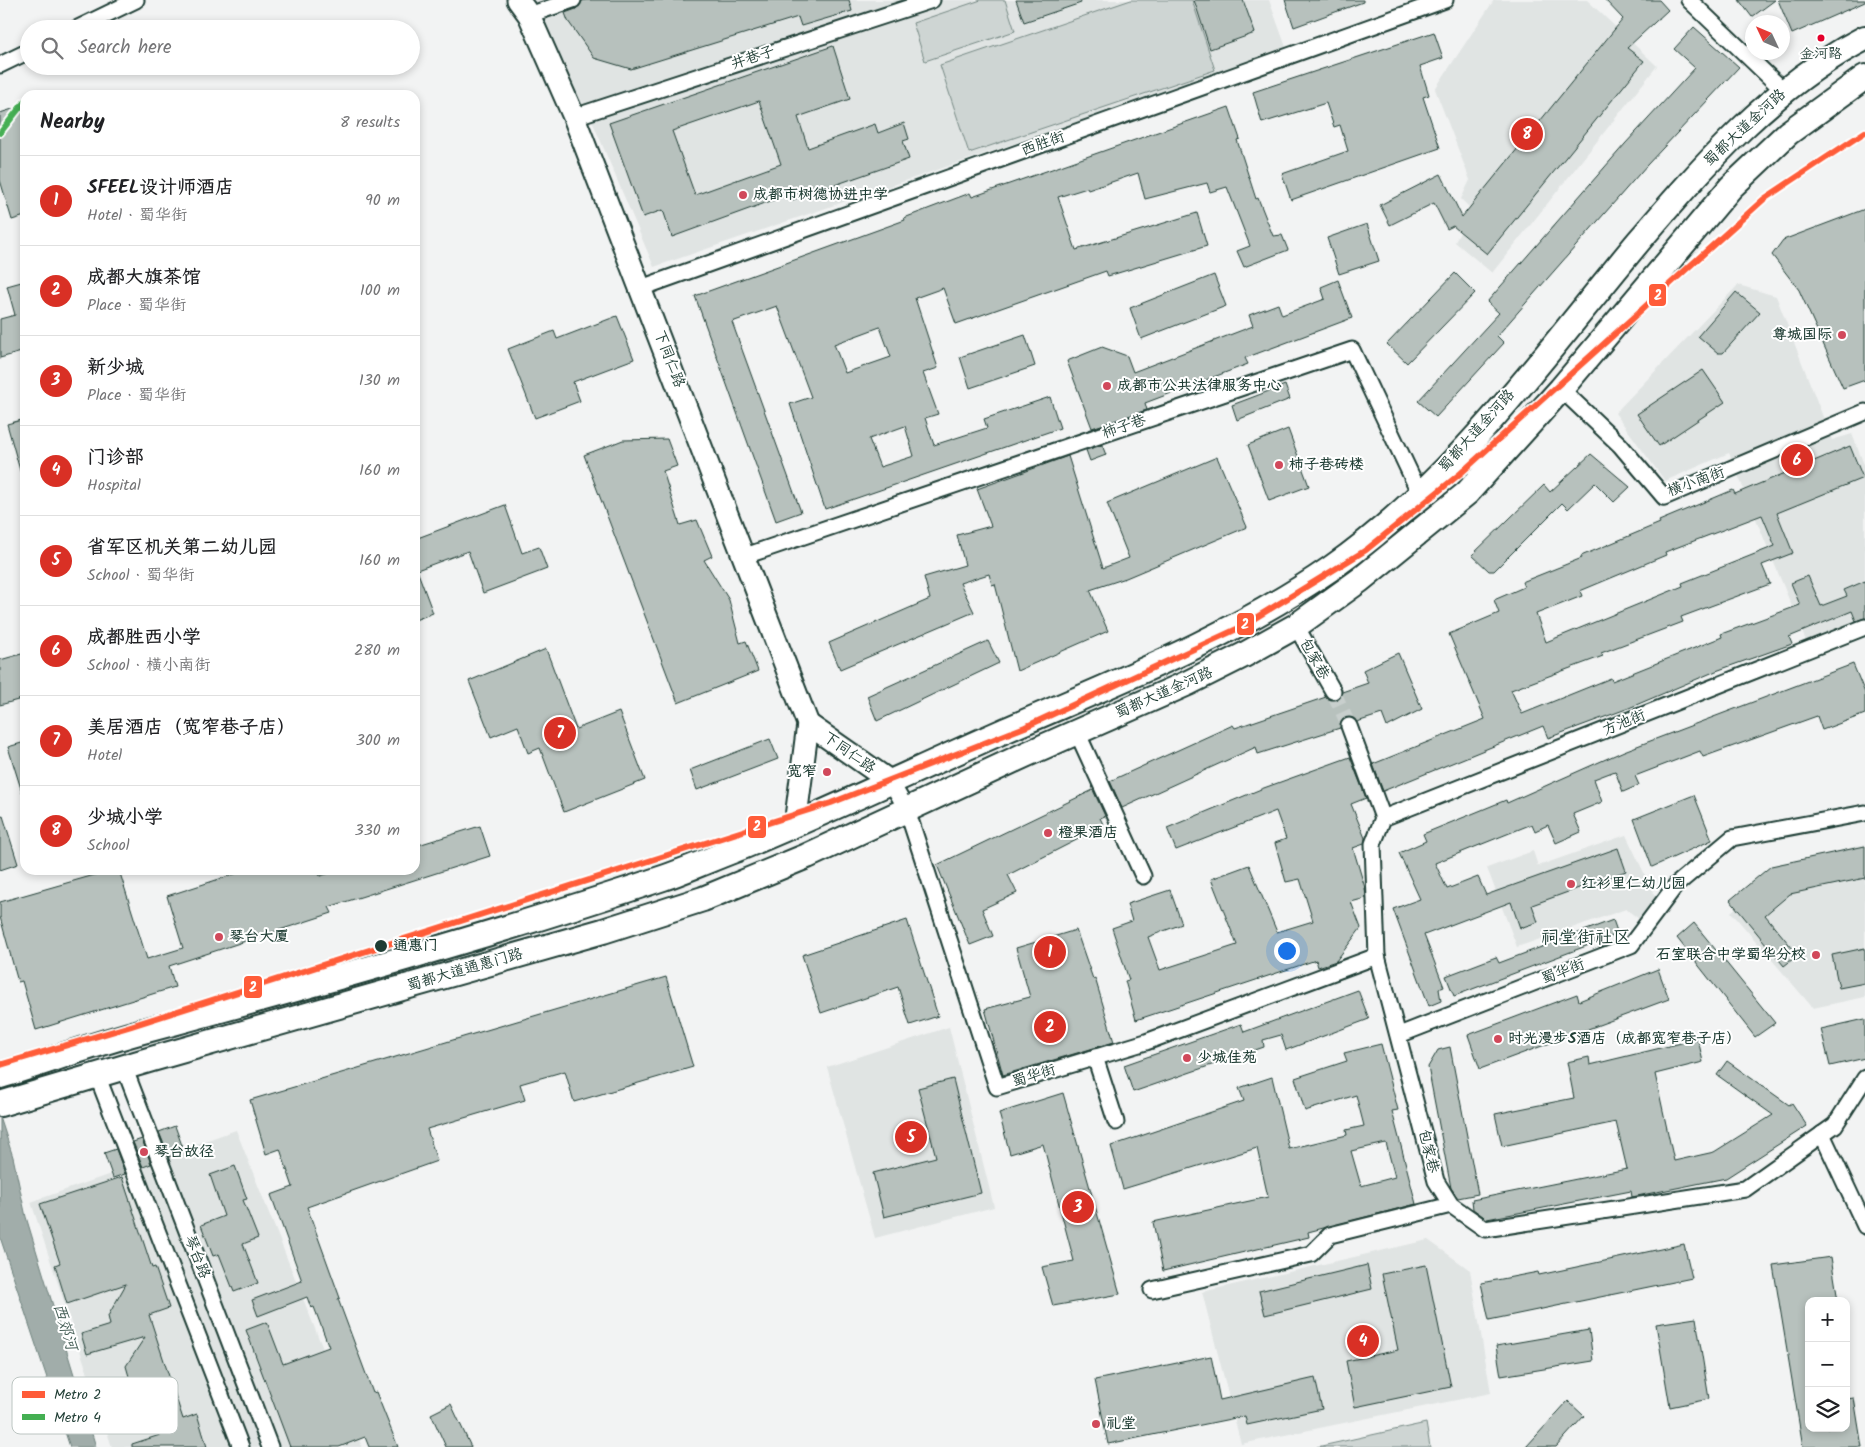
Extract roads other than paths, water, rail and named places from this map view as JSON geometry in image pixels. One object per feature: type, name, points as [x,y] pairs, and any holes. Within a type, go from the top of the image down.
[{"type":"main road","name":"蜀都大道金河路","points":[[795,825],[1211,638],[1270,606],[1332,567],[1399,514],[1490,420],[1715,154],[1784,91],[1843,49],[1865,38]]},
{"type":"main road","name":"蜀都大道金河路","points":[[907,810],[1077,732],[1188,684],[1296,626],[1374,569],[1467,493],[1561,390],[1731,187],[1788,133],[1865,78]]},
{"type":"main road","points":[[807,856],[891,782]]},
{"type":"main road","name":"蜀都大道通惠门路","points":[[7,1102],[603,931],[703,899],[807,856],[907,810]]},
{"type":"main road","name":"蜀都大道通惠门路","points":[[1,1073],[144,1030],[194,1019],[337,977],[668,876],[795,825]]},
{"type":"street","points":[[95,20],[136,0]]},
{"type":"street","points":[[523,8],[573,0]]},
{"type":"street","name":"井巷子","points":[[574,117],[932,0]]},
{"type":"street","name":"西胜街","points":[[641,288],[1445,0]]},
{"type":"street","points":[[1689,0],[1784,91]]},
{"type":"street","name":"下同仁路","points":[[523,8],[574,117],[745,556],[808,724],[795,825]]},
{"type":"street","points":[[0,65],[20,55]]},
{"type":"street","name":"柿子巷","points":[[745,556],[1352,350],[1420,494]]},
{"type":"street","name":"横小南街","points":[[1561,390],[1620,446],[1664,497],[1865,412]]},
{"type":"street","name":"包家巷","points":[[1296,626],[1333,691]]},
{"type":"street","name":"方池街","points":[[1383,818],[1865,627]]},
{"type":"street","name":"下同仁路","points":[[808,724],[891,782]]},
{"type":"street","points":[[1349,726],[1383,818]]},
{"type":"street","points":[[1077,732],[1143,876]]},
{"type":"street","name":"蜀华街","points":[[891,782],[907,810],[997,1087],[1146,1042],[1376,956]]},
{"type":"street","name":"蜀华街","points":[[1399,1035],[1631,945],[1676,885],[1732,838],[1865,813]]},
{"type":"street","name":"包家巷","points":[[1383,818],[1373,844],[1376,956],[1399,1035],[1436,1181],[1452,1205],[1485,1229],[1745,1189],[1835,1125],[1865,1078]]},
{"type":"street","points":[[1095,1057],[1116,1122]]},
{"type":"street","name":"琴台路","points":[[124,1067],[270,1447]]},
{"type":"street","name":"琴台路","points":[[97,1075],[241,1447]]},
{"type":"street","points":[[1822,1134],[1865,1226]]},
{"type":"street","points":[[1152,1290],[1311,1254],[1330,1235],[1452,1205]]},
{"type":"tunnel","points":[[1333,691],[1349,726]]},
{"type":"metro line","name":"4","points":[[0,133],[20,107]]},
{"type":"metro line","name":"2","points":[[0,1065],[131,1026],[831,803],[1025,727],[1239,628],[1366,550],[1461,473],[1764,199],[1865,132]]},
{"type":"place","name":"金河路","points":[[1821,38]]},
{"type":"place","name":"少城小学","points":[[1527,134]]},
{"type":"place","name":"成都市树德协进中学","points":[[743,195]]},
{"type":"place","name":"尊城国际","points":[[1842,335]]},
{"type":"place","name":"成都市公共法律服务中心","points":[[1107,386]]},
{"type":"place","name":"成都胜西小学","points":[[1797,460]]},
{"type":"place","name":"柿子巷砖楼","points":[[1279,465]]},
{"type":"place","name":"美居酒店（宽窄巷子店）","points":[[560,733]]},
{"type":"place","name":"宽窄","points":[[827,772]]},
{"type":"place","name":"橙果酒店","points":[[1048,833]]},
{"type":"place","name":"红衫里仁幼儿园","points":[[1571,884]]},
{"type":"place","name":"琴台大厦","points":[[219,937]]},
{"type":"place","name":"通惠门","points":[[381,946]]},
{"type":"place","name":"SFEEL设计师酒店","points":[[1050,952]]},
{"type":"place","name":"石室联合中学蜀华分校","points":[[1816,955]]},
{"type":"place","name":"成都大旗茶馆","points":[[1050,1027]]},
{"type":"place","name":"时光漫步S酒店（成都宽窄巷子店）","points":[[1498,1039]]},
{"type":"place","name":"少城佳苑","points":[[1187,1058]]},
{"type":"place","name":"省军区机关第二幼儿园","points":[[911,1137]]},
{"type":"place","name":"琴台故径","points":[[144,1152]]},
{"type":"place","name":"新少城","points":[[1078,1207]]},
{"type":"place","name":"门诊部","points":[[1363,1341]]},
{"type":"place","name":"礼堂","points":[[1096,1424]]},
{"type":"district","name":"祠堂街社区","points":[[1586,938]]},
{"type":"water label","name":"西郊河","points":[[65,1327]]}]
